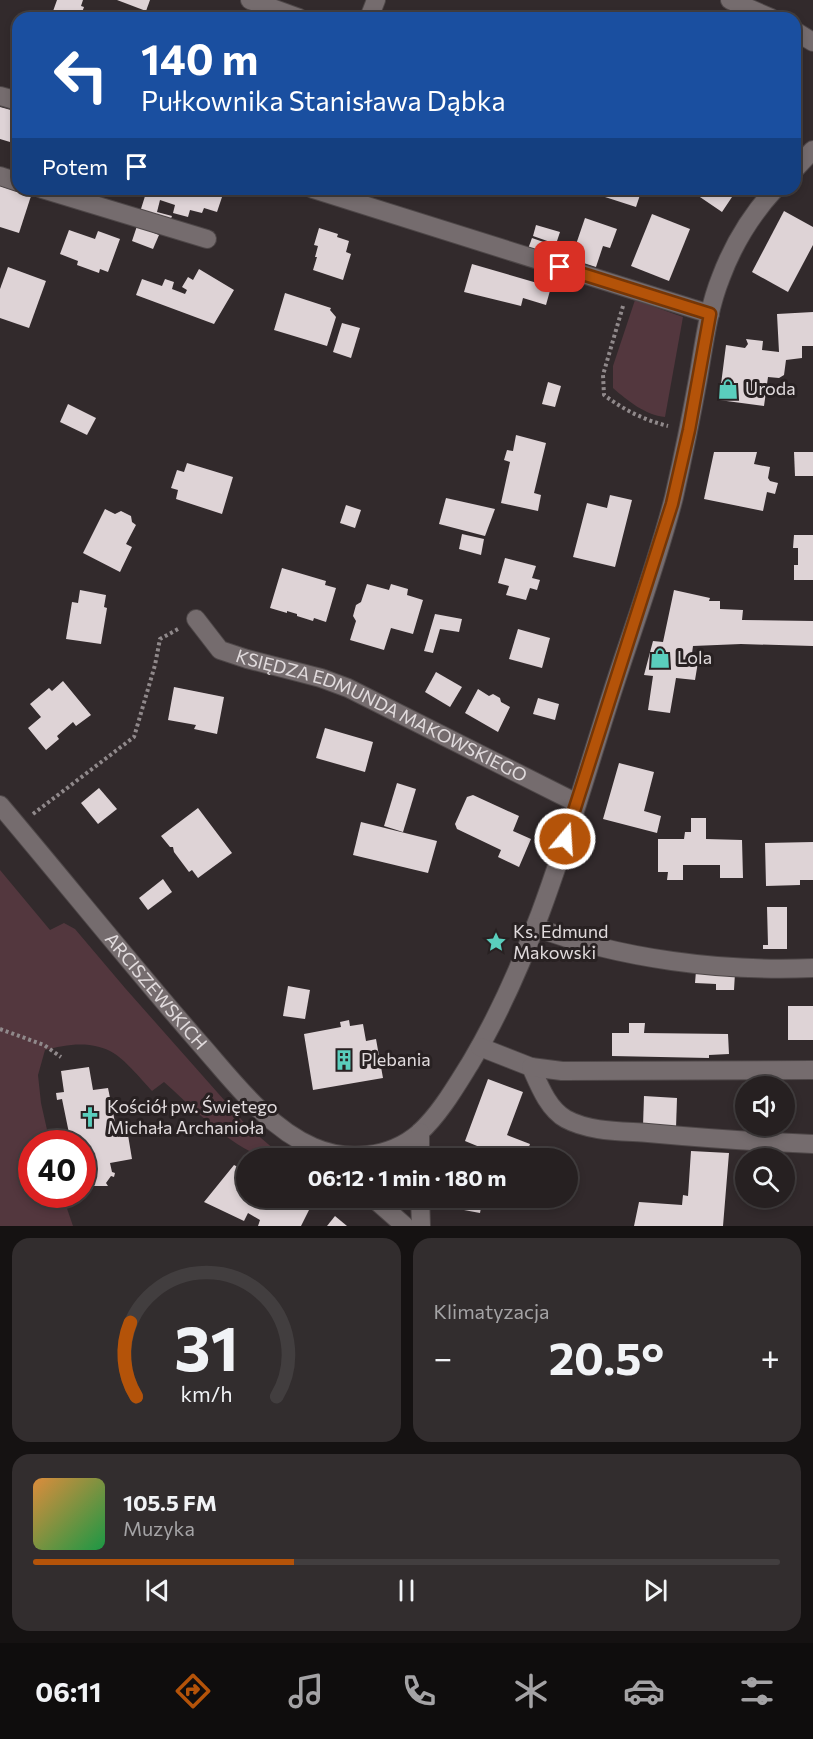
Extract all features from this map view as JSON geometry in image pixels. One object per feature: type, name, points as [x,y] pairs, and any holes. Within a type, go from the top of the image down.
[{"type":"street","points":[[250,0],[283,12]]},
{"type":"street","points":[[730,0],[757,12]]},
{"type":"street","points":[[801,163],[813,150]]},
{"type":"street","points":[[62,195],[207,239]]},
{"type":"street","points":[[332,195],[710,314]]},
{"type":"street","points":[[393,1148],[420,1132],[458,1084],[502,1005],[535,927],[672,504],[689,430],[710,314],[719,280],[734,246],[770,195]]},
{"type":"street","name":"KSIĘDZA EDMUNDA MAKOWSKIEGO","points":[[196,619],[220,650],[247,660],[321,678],[348,688],[577,803]]},
{"type":"street","name":"ARCISZEWSKICH","points":[[0,805],[140,975],[263,1112],[287,1133],[315,1148]]},
{"type":"street","points":[[535,927],[564,937],[618,950],[675,960],[743,969],[813,968]]},
{"type":"street","points":[[480,1047],[531,1067],[562,1071],[813,1070]]},
{"type":"street","points":[[531,1067],[552,1107],[565,1119],[579,1124],[609,1130],[740,1142],[813,1144]]},
{"type":"street","points":[[420,1132],[420,1148]]},
{"type":"street","points":[[385,1208],[405,1226]]},
{"type":"street","points":[[420,1208],[421,1226]]},
{"type":"path","points":[[628,288],[603,375],[604,395],[620,407],[649,421],[689,430]]},
{"type":"path","points":[[31,816],[134,736],[155,665],[160,639],[196,619]]},
{"type":"path","points":[[0,1029],[44,1045],[61,1057]]},
{"type":"shaded area","points":[[635,300],[683,317],[665,417],[644,410],[613,388],[613,366]]},
{"type":"shaded area","points":[[0,870],[50,930],[64,923],[75,929],[248,1127],[273,1148],[242,1147],[164,1082],[152,1091],[124,1061],[107,1050],[80,1044],[45,1050],[38,1075],[47,1130],[18,1130],[18,1208],[67,1208],[73,1226],[0,1226]]},
{"type":"building","points":[[57,0],[83,0],[82,12],[53,12]]},
{"type":"building","points":[[117,0],[150,0],[146,11]]},
{"type":"building","points":[[0,107],[12,110],[12,134],[10,142],[0,139]]},
{"type":"building","points":[[0,186],[12,190],[12,195],[31,196],[19,233],[0,227]]},
{"type":"building","points":[[145,195],[223,195],[217,212],[204,208],[202,213],[190,210],[188,217],[173,213],[175,205],[160,200],[157,212],[172,216],[170,221],[140,212]]},
{"type":"building","points":[[606,195],[640,195],[636,207],[605,197]]},
{"type":"building","points":[[697,195],[733,195],[722,212]]},
{"type":"building","points":[[784,211],[813,227],[813,245],[788,292],[752,272]]},
{"type":"building","points":[[652,214],[690,229],[669,281],[631,266]]},
{"type":"building","points":[[585,218],[617,229],[610,248],[603,246],[596,267],[571,259]]},
{"type":"building","points":[[536,225],[560,232],[556,244],[533,236]]},
{"type":"building","points":[[137,226],[159,235],[153,249],[132,241]]},
{"type":"building","points":[[319,228],[338,234],[337,237],[349,241],[346,252],[351,254],[343,280],[313,270],[318,246],[314,245]]},
{"type":"building","points":[[69,230],[95,239],[98,231],[120,239],[108,272],[100,269],[99,273],[77,265],[78,261],[60,254]]},
{"type":"building","points":[[532,238],[555,246],[552,257],[528,249]]},
{"type":"building","points":[[472,264],[551,287],[546,305],[523,298],[521,306],[464,292]]},
{"type":"building","points":[[8,267],[46,281],[29,328],[0,318],[0,289]]},
{"type":"building","points":[[199,269],[234,290],[214,324],[136,295],[142,279],[162,286],[165,279],[174,282],[172,289],[185,294],[187,290],[182,287],[188,277],[193,280]]},
{"type":"building","points":[[285,293],[331,308],[330,310],[336,317],[327,346],[274,330]]},
{"type":"building","points":[[813,312],[813,346],[802,346],[802,358],[786,360],[784,375],[779,378],[768,377],[764,406],[719,400],[726,345],[745,348],[748,344],[746,339],[763,341],[762,350],[779,352],[777,314]]},
{"type":"building","points":[[342,323],[360,328],[351,358],[333,352]]},
{"type":"building","points":[[548,382],[561,386],[555,407],[542,404]]},
{"type":"building","points":[[68,404],[96,418],[87,435],[60,422]]},
{"type":"building","points":[[516,435],[546,443],[534,493],[541,495],[538,511],[501,503],[510,462],[504,460],[507,450],[513,451]]},
{"type":"building","points":[[714,452],[757,452],[754,464],[770,467],[768,478],[778,483],[775,494],[767,492],[763,511],[704,499]]},
{"type":"building","points":[[794,452],[813,452],[813,476],[795,476]]},
{"type":"building","points":[[187,463],[233,477],[222,514],[176,499],[178,490],[171,488],[177,470],[184,472]]},
{"type":"building","points":[[610,495],[632,500],[615,567],[573,557],[587,503],[607,508]]},
{"type":"building","points":[[446,498],[495,509],[485,536],[439,524]]},
{"type":"building","points":[[346,505],[361,510],[355,528],[340,523]]},
{"type":"building","points":[[105,509],[115,514],[121,511],[131,516],[132,522],[136,525],[126,544],[132,547],[120,572],[83,553]]},
{"type":"building","points":[[462,534],[484,539],[481,555],[459,549]]},
{"type":"building","points":[[794,535],[813,535],[813,580],[794,580],[794,565],[798,565],[798,548],[793,548]]},
{"type":"building","points":[[505,558],[536,566],[532,578],[540,580],[537,590],[530,588],[526,600],[506,595],[509,586],[498,583]]},
{"type":"building","points":[[282,568],[326,581],[325,585],[336,588],[326,622],[314,618],[313,621],[297,616],[297,614],[270,608]]},
{"type":"building","points":[[367,584],[389,590],[391,584],[408,589],[407,595],[423,600],[413,634],[391,628],[384,650],[350,640],[356,621],[353,616],[356,605],[361,602]]},
{"type":"building","points":[[80,590],[106,595],[104,607],[107,608],[101,644],[66,639],[72,602],[78,603]]},
{"type":"building","points":[[674,590],[710,598],[709,601],[720,601],[720,609],[743,610],[742,620],[813,621],[813,646],[741,644],[693,646],[691,661],[698,662],[695,680],[676,678],[670,713],[648,710],[653,676],[644,675],[653,641],[663,642]]},
{"type":"building","points":[[435,614],[462,619],[459,632],[440,629],[433,653],[424,651]]},
{"type":"building","points":[[518,629],[550,638],[542,668],[509,659]]},
{"type":"building","points":[[436,672],[462,687],[450,707],[425,692]]},
{"type":"building","points":[[63,681],[91,715],[76,726],[73,722],[46,750],[28,728],[41,717],[30,704],[49,688],[52,691]]},
{"type":"building","points":[[174,687],[224,697],[217,734],[194,729],[196,725],[168,720]]},
{"type":"building","points":[[478,689],[489,696],[493,694],[510,707],[498,732],[465,713]]},
{"type":"building","points":[[538,698],[559,704],[555,720],[533,714]]},
{"type":"building","points":[[325,728],[373,742],[365,772],[316,758]]},
{"type":"building","points":[[619,763],[654,772],[644,811],[661,816],[657,833],[603,819]]},
{"type":"building","points":[[397,783],[416,789],[403,832],[384,826]]},
{"type":"building","points":[[99,788],[117,809],[98,824],[81,803]]},
{"type":"building","points":[[473,795],[519,816],[513,831],[531,839],[519,867],[498,857],[501,850],[457,829],[455,824],[467,797]]},
{"type":"building","points":[[198,808],[232,853],[198,878],[192,870],[189,872],[174,852],[173,847],[170,847],[161,836]]},
{"type":"building","points":[[691,818],[706,818],[706,839],[742,840],[743,878],[720,878],[720,865],[683,865],[683,880],[667,880],[668,872],[658,872],[658,839],[684,839],[685,832],[691,832]]},
{"type":"building","points":[[361,822],[437,841],[428,873],[353,855]]},
{"type":"building","points":[[813,842],[813,880],[800,880],[800,885],[766,886],[765,843]]},
{"type":"building","points":[[163,879],[172,892],[148,910],[139,898]]},
{"type":"building","points":[[767,907],[787,907],[787,949],[763,949],[763,945],[768,945]]},
{"type":"building","points":[[696,971],[735,973],[734,990],[716,990],[716,984],[695,983]]},
{"type":"building","points":[[288,986],[310,990],[305,1019],[283,1016]]},
{"type":"building","points":[[788,1006],[813,1006],[813,1040],[788,1040]]},
{"type":"building","name":"Plebania","points":[[349,1020],[350,1026],[363,1024],[366,1041],[376,1039],[383,1078],[313,1090],[304,1034],[341,1027],[340,1022]]},
{"type":"building","points":[[629,1023],[645,1023],[644,1033],[728,1034],[729,1054],[709,1055],[709,1058],[612,1056],[612,1033],[629,1033]]},
{"type":"building","name":"Kościół pw. Świętego Michała Archanioła","points":[[89,1067],[93,1090],[108,1088],[118,1137],[128,1135],[132,1159],[110,1163],[112,1172],[115,1173],[114,1177],[111,1176],[106,1183],[108,1186],[96,1186],[96,1130],[68,1130],[62,1099],[57,1100],[56,1093],[64,1092],[61,1071]]},
{"type":"building","points":[[488,1079],[523,1092],[507,1135],[530,1144],[529,1148],[482,1148],[465,1141]]},
{"type":"building","points":[[644,1096],[677,1098],[676,1128],[643,1126]]},
{"type":"building","points":[[691,1151],[729,1153],[723,1226],[634,1226],[639,1202],[682,1205],[683,1195],[688,1196]]},
{"type":"building","points":[[234,1165],[236,1166],[236,1208],[310,1208],[301,1226],[258,1226],[260,1220],[248,1213],[244,1221],[204,1202]]},
{"type":"building","points":[[453,1208],[481,1208],[480,1213]]},
{"type":"building","points":[[335,1216],[347,1226],[327,1226]]},
{"type":"place","name":"Uroda","points":[[728,389]]},
{"type":"place","name":"Lola","points":[[660,658]]},
{"type":"place","name":"Ks. Edmund Makowski","points":[[496,942]]},
{"type":"place","name":"Plebania","points":[[344,1060]]},
{"type":"place","name":"Kościół pw. Świętego Michała Archanioła","points":[[90,1117]]},
{"type":"route","points":[[560,267],[710,314],[689,430],[672,504],[565,839]]}]
